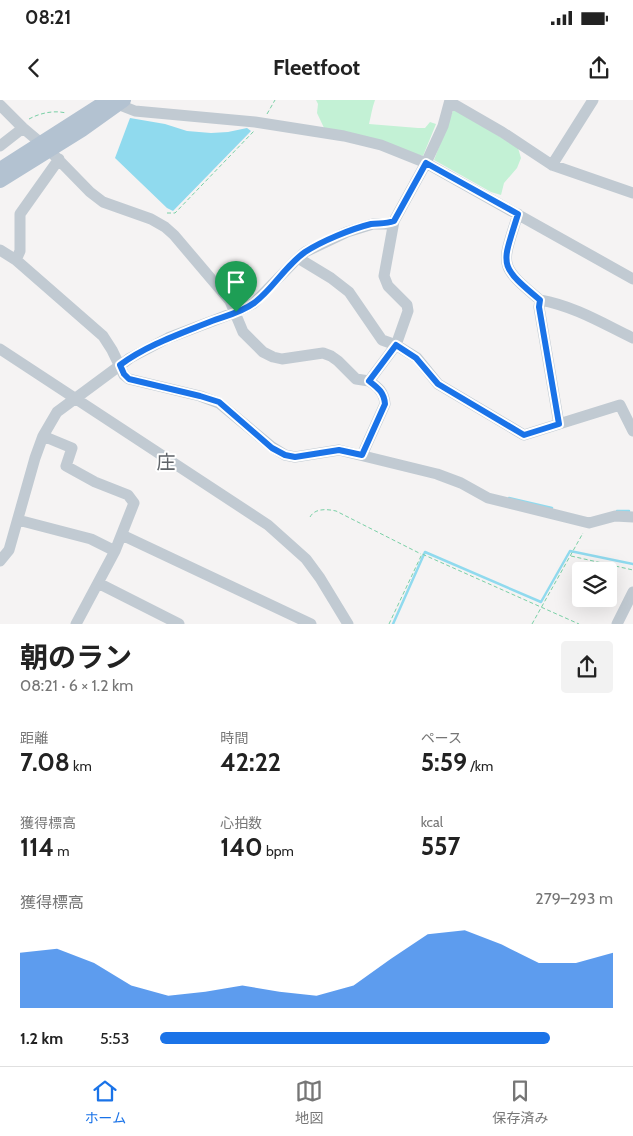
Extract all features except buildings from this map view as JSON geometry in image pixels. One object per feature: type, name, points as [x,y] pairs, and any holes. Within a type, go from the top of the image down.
[{"type":"main road","points":[[50,151],[75,122],[115,101]]},
{"type":"main road","points":[[1,170],[50,151],[115,101]]},
{"type":"street","points":[[552,165],[593,100]]},
{"type":"street","points":[[115,101],[135,111],[262,123],[344,136],[382,145],[426,163],[633,279]]},
{"type":"street","points":[[369,381],[396,345],[408,311],[407,305],[388,286],[384,276],[394,221],[426,163],[443,126],[450,101],[552,165],[633,193]]},
{"type":"street","points":[[0,105],[50,151],[90,192],[103,202],[142,215],[165,227],[230,301],[243,332],[263,352],[282,359],[323,354],[331,356],[356,379],[369,381],[380,388],[385,398],[385,404],[362,455]]},
{"type":"street","points":[[0,146],[22,127]]},
{"type":"street","points":[[16,260],[20,251],[20,214],[50,151]]},
{"type":"street","points":[[518,214],[505,256],[506,266],[511,275],[540,300],[579,311],[633,338]]},
{"type":"street","points":[[0,561],[9,550],[43,436],[57,412],[130,358],[168,338],[236,312],[254,303],[306,252],[347,232],[373,224],[387,224],[394,221]]},
{"type":"street","points":[[0,250],[16,260],[103,336],[124,374],[129,379],[219,402],[272,448],[285,455],[295,457],[339,450],[437,474],[488,498],[589,523],[615,516],[633,517]]},
{"type":"street","points":[[298,258],[331,278],[349,292],[382,340],[396,345],[416,358],[438,384],[524,435],[620,405],[633,431]]},
{"type":"street","points":[[540,300],[539,307],[559,424]]},
{"type":"street","points":[[0,349],[247,511],[283,538],[310,565],[348,624]]},
{"type":"street","points":[[43,436],[72,448],[66,466],[95,482],[128,495],[132,498],[134,507],[122,530],[122,535],[115,551],[76,624]]},
{"type":"street","points":[[18,520],[91,539],[115,551]]},
{"type":"street","points":[[122,535],[311,624]]},
{"type":"street","points":[[98,583],[179,624]]},
{"type":"street","points":[[617,624],[633,592]]},
{"type":"path","points":[[167,213],[174,213],[262,123],[275,100]]},
{"type":"path","points":[[22,127],[31,117],[42,113],[64,112],[75,122]]},
{"type":"path","points":[[310,517],[312,513],[321,510],[336,511],[422,554],[580,624]]},
{"type":"path","points":[[532,624],[589,523]]},
{"type":"path","points":[[389,624],[422,554]]},
{"type":"path","points":[[571,556],[633,570]]},
{"type":"green space","points":[[316,100],[375,100],[369,124],[425,128],[430,122],[436,124],[423,156],[325,130],[317,113],[318,104]]},
{"type":"green space","points":[[454,108],[518,148],[521,158],[517,168],[504,183],[501,195],[491,192],[434,160]]},
{"type":"water","points":[[130,118],[165,124],[187,131],[211,133],[247,128],[251,131],[173,211],[167,208],[115,158]]},
{"type":"waterway","points":[[509,498],[552,508]]},
{"type":"waterway","points":[[617,511],[629,511]]},
{"type":"waterway","points":[[393,624],[425,552],[541,602],[570,551],[633,564]]},
{"type":"district","name":"庄","points":[[166,462]]},
{"type":"route","points":[[426,163],[518,214],[505,256],[506,266],[519,283],[540,300],[539,307],[559,424],[524,435],[438,384],[416,358],[396,345],[369,381],[380,388],[385,398],[385,404],[362,455],[339,450],[295,457],[285,455],[272,448],[219,402],[183,391],[129,379],[124,374],[120,365],[130,358],[168,338],[236,312],[254,303],[306,252],[347,232],[373,224],[387,224],[394,221],[426,163]]}]
